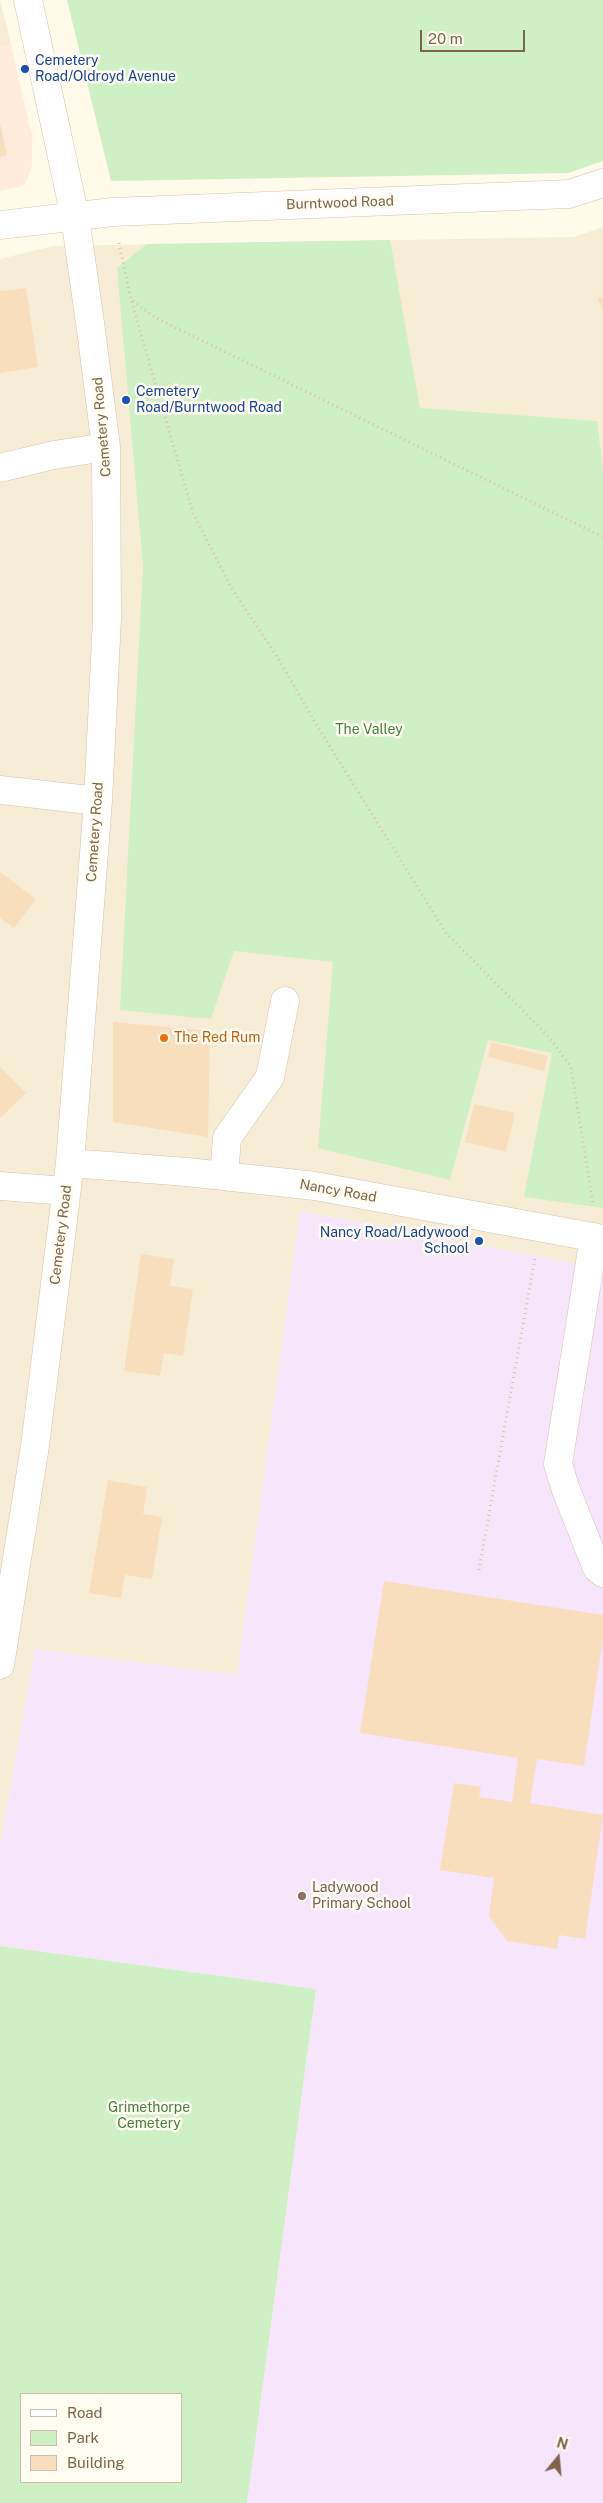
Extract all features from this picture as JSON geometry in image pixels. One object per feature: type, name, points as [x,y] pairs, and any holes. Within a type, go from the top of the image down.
[{"type":"street","name":"Cemetery Road","points":[[0,1665],[35,1446],[70,1163],[98,801],[107,618],[106,448],[75,217],[28,0]]},
{"type":"street","name":"Burntwood Road","points":[[0,225],[20,221],[113,212],[569,194],[603,183]]},
{"type":"street","points":[[0,468],[54,455],[106,448]]},
{"type":"street","points":[[0,790],[98,801]]},
{"type":"street","points":[[224,1176],[228,1138],[270,1077],[285,1001]]},
{"type":"street","name":"Nancy Road","points":[[70,1163],[315,1186],[599,1238]]},
{"type":"street","points":[[0,1186],[66,1191]]},
{"type":"street","points":[[599,1238],[558,1464],[566,1490],[597,1568],[603,1573]]},
{"type":"path","points":[[113,212],[132,300],[193,513],[232,589],[278,658],[316,724],[446,933],[548,1037],[571,1067],[593,1192],[599,1238]]},
{"type":"path","points":[[132,300],[156,318],[603,537]]},
{"type":"path","points":[[479,1570],[540,1228]]},
{"type":"shaded area","points":[[0,0],[11,44],[0,47]]},
{"type":"shaded area","points":[[11,44],[32,137],[32,165],[25,185],[0,191],[0,47]]},
{"type":"shaded area","points":[[603,227],[603,1269],[300,1211],[237,1675],[35,1649],[0,1847],[0,259],[53,246],[574,237]]},
{"type":"shaded area","name":"Ladywood Primary School","points":[[300,1211],[603,1269],[603,2503],[247,2503],[316,1989],[0,1946],[0,1847],[35,1649],[237,1675]]},
{"type":"green space","points":[[67,0],[603,0],[603,161],[568,173],[111,181]]},
{"type":"green space","name":"The Valley","points":[[390,240],[420,408],[597,421],[603,471],[603,1208],[524,1197],[552,1053],[488,1040],[450,1180],[318,1148],[333,962],[234,951],[211,1019],[120,1010],[143,566],[117,268],[147,244]]},
{"type":"green space","name":"Grimethorpe Cemetery","points":[[0,1946],[316,1989],[247,2503],[0,2503]]},
{"type":"building","points":[[0,124],[7,155],[0,157]]},
{"type":"building","points":[[26,288],[38,367],[0,373],[0,291]]},
{"type":"building","points":[[603,297],[603,312],[598,298]]},
{"type":"building","points":[[0,872],[36,899],[14,928],[0,918]]},
{"type":"building","points":[[113,1022],[210,1031],[208,1137],[113,1122]]},
{"type":"building","points":[[491,1042],[548,1056],[544,1071],[488,1057]]},
{"type":"building","points":[[0,1067],[26,1093],[0,1118]]},
{"type":"building","points":[[474,1104],[515,1113],[506,1152],[465,1142]]},
{"type":"building","points":[[141,1254],[174,1259],[170,1286],[193,1289],[183,1356],[164,1353],[160,1376],[124,1371]]},
{"type":"building","points":[[108,1480],[147,1487],[143,1514],[162,1517],[152,1579],[125,1575],[121,1598],[89,1593]]},
{"type":"building","points":[[384,1581],[603,1615],[603,1638],[584,1766],[537,1759],[530,1803],[603,1815],[585,1939],[559,1935],[557,1949],[507,1941],[489,1916],[494,1878],[440,1870],[454,1783],[481,1787],[479,1797],[512,1802],[518,1758],[360,1733]]},
{"type":"place","name":"Cemetery Road/Oldroyd Avenue","points":[[25,69]]},
{"type":"place","name":"Cemetery Road/Burntwood Road","points":[[126,400]]},
{"type":"place","name":"The Red Rum","points":[[164,1038]]},
{"type":"place","name":"Nancy Road/Ladywood School","points":[[479,1241]]},
{"type":"place","name":"Ladywood Primary School","points":[[302,1896]]}]
